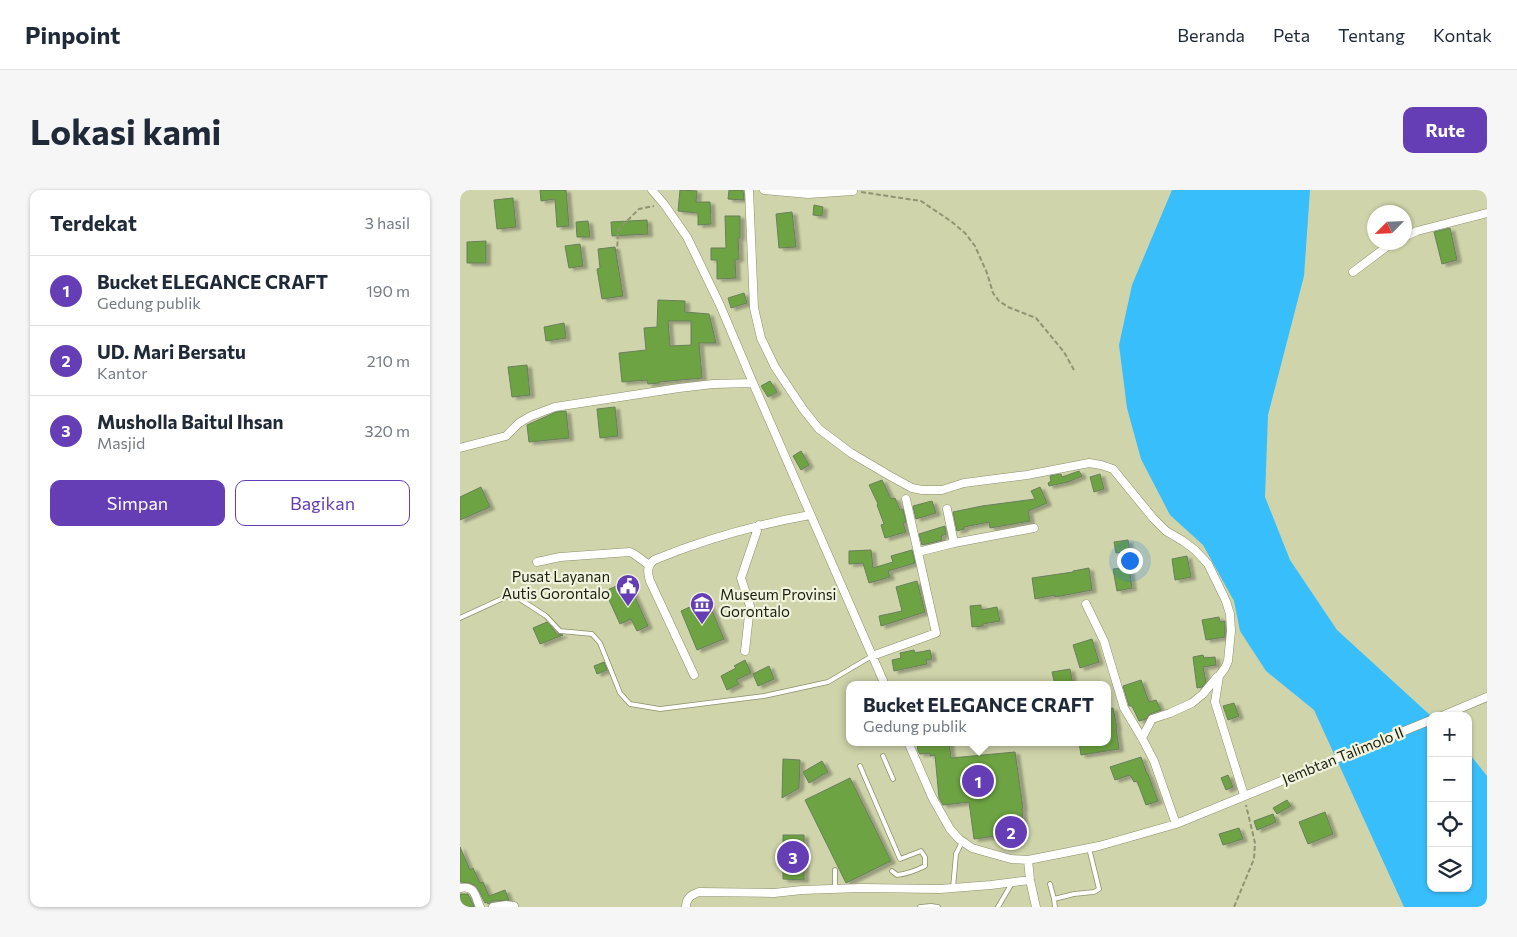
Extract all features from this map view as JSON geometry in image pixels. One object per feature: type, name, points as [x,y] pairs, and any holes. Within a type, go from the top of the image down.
[{"type":"street","points":[[652,190],[687,237],[720,305],[883,681]]},
{"type":"street","points":[[749,190],[754,308],[761,338],[775,367],[819,429],[851,453],[912,488],[922,490],[942,490],[964,483],[1090,464],[1102,465],[1113,470],[1153,518],[1166,530],[1184,541],[1205,559],[1216,579],[1230,614],[1231,631],[1228,661],[1225,668],[1203,694],[1192,703],[1170,714],[1152,719],[1142,738]]},
{"type":"street","points":[[764,190],[808,194],[854,191]]},
{"type":"street","points":[[1412,233],[1487,213]]},
{"type":"street","points":[[1353,272],[1382,250]]},
{"type":"street","points":[[460,448],[506,436],[519,422],[555,407],[679,388],[714,384],[753,383]]},
{"type":"street","points":[[872,656],[936,633],[906,499]]},
{"type":"street","points":[[947,509],[954,543]]},
{"type":"street","points":[[694,675],[650,581],[649,565],[654,560],[696,543],[759,525],[810,515]]},
{"type":"street","points":[[745,651],[750,606],[741,578],[759,525]]},
{"type":"street","points":[[918,552],[954,543],[1034,528]]},
{"type":"street","points":[[537,562],[560,557],[630,552],[649,565]]},
{"type":"street","points":[[1086,604],[1104,641],[1124,708],[1142,738],[1158,771],[1176,824]]},
{"type":"street","points":[[1218,676],[1215,702],[1244,795]]},
{"type":"street","points":[[1451,712],[1487,697]]},
{"type":"street","name":"Jembtan Talimolo II","points":[[963,841],[972,848],[1011,859],[1028,860],[1089,848],[1176,824],[1427,722]]},
{"type":"street","points":[[910,746],[932,797],[950,829],[963,841]]},
{"type":"street","points":[[1028,860],[1036,907]]},
{"type":"street","points":[[686,907],[688,899],[698,892],[774,894],[802,890],[861,888],[953,888],[1030,880]]},
{"type":"street","points":[[460,888],[468,886],[473,891],[480,907]]},
{"type":"street","points":[[493,907],[506,905],[514,907]]},
{"type":"lane","points":[[460,618],[512,594],[546,616],[560,631],[592,634],[600,643],[620,693],[630,704],[660,709],[764,696],[828,682],[872,656]]},
{"type":"lane","points":[[883,756],[893,779]]},
{"type":"lane","points":[[860,766],[900,859],[921,851],[925,857],[925,866],[920,869],[897,875],[892,871]]},
{"type":"lane","points":[[953,888],[956,854],[963,841]]},
{"type":"lane","points":[[1054,899],[1094,892],[1099,889],[1089,848]]},
{"type":"lane","points":[[834,870],[835,889]]},
{"type":"lane","points":[[998,907],[1013,882]]},
{"type":"lane","points":[[1050,884],[1055,907]]},
{"type":"lane","points":[[920,907],[938,907]]},
{"type":"path","points":[[854,191],[921,201],[952,222],[975,246],[987,273],[993,293],[999,301],[1008,307],[1036,318],[1064,352],[1074,370]]},
{"type":"path","points":[[617,254],[618,230],[639,209],[664,204]]},
{"type":"path","points":[[1234,907],[1254,859],[1254,830],[1244,795]]},
{"type":"water","points":[[1172,190],[1310,190],[1304,276],[1268,415],[1265,497],[1290,560],[1337,630],[1427,712],[1427,892],[1472,892],[1472,757],[1487,776],[1487,907],[1404,907],[1314,710],[1266,671],[1240,631],[1234,601],[1203,545],[1170,515],[1141,459],[1127,408],[1119,345],[1132,285]]},
{"type":"building","points":[[540,190],[566,190],[569,226],[557,227],[555,199],[541,201]]},
{"type":"building","points":[[680,190],[697,191],[696,202],[710,202],[711,224],[698,225],[698,213],[678,211]]},
{"type":"building","points":[[729,190],[743,190],[744,200],[728,199]]},
{"type":"building","points":[[513,198],[516,227],[497,229],[494,200]]},
{"type":"building","points":[[814,205],[823,207],[822,216],[813,215]]},
{"type":"building","points":[[792,212],[796,247],[779,248],[776,214]]},
{"type":"building","points":[[725,216],[740,216],[739,259],[735,260],[736,278],[717,279],[717,260],[711,260],[711,248],[726,248]]},
{"type":"building","points":[[647,220],[648,234],[612,236],[611,222]]},
{"type":"building","points":[[588,221],[590,237],[577,237],[576,222]]},
{"type":"building","points":[[1450,228],[1457,260],[1442,264],[1434,232]]},
{"type":"building","points":[[486,241],[486,263],[467,263],[467,242]]},
{"type":"building","points":[[580,244],[583,266],[569,268],[565,246]]},
{"type":"building","points":[[615,247],[623,296],[602,299],[597,269],[600,268],[598,249]]},
{"type":"building","points":[[744,293],[747,303],[731,308],[728,298]]},
{"type":"building","points":[[658,300],[685,301],[685,312],[709,314],[716,343],[699,343],[702,378],[648,384],[647,380],[622,382],[619,353],[646,350],[644,328],[657,327]],"holes":[[[668,321],[691,321],[691,345],[670,346]]]},
{"type":"building","points":[[564,323],[566,338],[546,341],[544,327]]},
{"type":"building","points":[[527,365],[530,395],[512,397],[508,367]]},
{"type":"building","points":[[770,381],[777,392],[768,397],[761,386]]},
{"type":"building","points":[[615,407],[618,436],[600,438],[597,409]]},
{"type":"building","points":[[566,411],[569,438],[529,442],[527,425],[556,412]]},
{"type":"building","points":[[801,451],[809,465],[801,470],[793,456]]},
{"type":"building","points":[[1079,471],[1082,476],[1068,482],[1049,486],[1050,476],[1061,474],[1062,477]]},
{"type":"building","points":[[1100,474],[1104,489],[1094,492],[1090,477]]},
{"type":"building","points":[[882,480],[891,499],[895,498],[900,510],[903,509],[906,522],[903,523],[906,532],[885,538],[881,525],[884,524],[878,504],[869,485]]},
{"type":"building","points":[[481,487],[490,507],[460,520],[460,497]]},
{"type":"building","points":[[1040,487],[1047,503],[1028,511],[1030,521],[990,528],[989,522],[964,527],[964,529],[957,531],[953,512],[1035,499],[1031,491]]},
{"type":"building","points":[[932,501],[936,513],[916,519],[913,506]]},
{"type":"building","points":[[945,526],[946,534],[941,536],[942,540],[922,545],[919,534]]},
{"type":"building","points":[[1128,540],[1130,551],[1116,553],[1114,542]]},
{"type":"building","points":[[871,550],[873,568],[893,562],[891,556],[912,550],[915,563],[888,571],[890,577],[869,583],[863,563],[849,564],[849,551]]},
{"type":"building","points":[[1187,556],[1191,577],[1175,580],[1172,559]]},
{"type":"building","points":[[1129,567],[1132,588],[1117,591],[1113,569]]},
{"type":"building","points":[[1089,568],[1092,590],[1035,599],[1032,578]]},
{"type":"building","name":"Pusat Layanan Autis Gorontalo","points":[[628,581],[648,626],[637,631],[631,619],[620,624],[605,591]]},
{"type":"building","points":[[917,581],[925,612],[881,626],[879,616],[902,611],[896,587]]},
{"type":"building","name":"Museum Provinsi Gorontalo","points":[[707,599],[724,639],[697,650],[681,611]]},
{"type":"building","points":[[981,605],[981,610],[997,607],[1000,621],[972,627],[970,606]]},
{"type":"building","points":[[1219,617],[1220,622],[1225,621],[1225,637],[1206,640],[1202,620]]},
{"type":"building","points":[[547,622],[557,634],[563,635],[540,644],[533,628]]},
{"type":"building","points":[[1092,639],[1099,662],[1080,668],[1073,645]]},
{"type":"building","points":[[914,650],[915,653],[930,650],[932,659],[926,660],[927,664],[894,671],[892,660],[901,658],[900,653]]},
{"type":"building","points":[[1203,655],[1204,658],[1215,657],[1216,665],[1203,667],[1206,682],[1202,687],[1197,688],[1193,657]]},
{"type":"building","points":[[745,660],[751,673],[736,680],[739,684],[727,690],[721,676],[736,668],[734,666]]},
{"type":"building","points":[[604,662],[607,670],[597,674],[594,666]]},
{"type":"building","name":"Museum Provinsi Gorontalo","points":[[769,666],[774,679],[758,686],[753,674]]},
{"type":"building","points":[[1070,669],[1072,681],[1054,681],[1052,672]]},
{"type":"building","points":[[1141,680],[1149,702],[1156,700],[1161,710],[1139,721],[1132,706],[1129,706],[1123,686]]},
{"type":"building","points":[[1234,703],[1239,716],[1228,720],[1223,706]]},
{"type":"building","points":[[1111,708],[1113,708],[1117,728],[1119,749],[1081,755],[1080,746],[1111,746]]},
{"type":"building","points":[[917,746],[950,746],[951,758],[1015,752],[1023,808],[1023,824],[1017,825],[1018,839],[1004,840],[1004,835],[974,839],[969,802],[943,805],[939,798],[935,755],[930,756],[930,753],[920,754]]},
{"type":"building","points":[[1141,757],[1158,801],[1146,805],[1137,781],[1134,782],[1130,775],[1115,780],[1110,767]]},
{"type":"building","points":[[783,759],[800,760],[799,788],[782,798]]},
{"type":"building","points":[[822,761],[828,772],[809,783],[803,772]]},
{"type":"building","points":[[1228,775],[1233,787],[1226,790],[1221,778]]},
{"type":"building","points":[[850,778],[891,861],[846,883],[805,800]]},
{"type":"building","points":[[1287,800],[1291,806],[1277,814],[1273,808]]},
{"type":"building","points":[[1325,812],[1333,834],[1308,844],[1299,822]]},
{"type":"building","points":[[1273,814],[1276,822],[1257,830],[1254,821]]},
{"type":"building","points":[[1239,828],[1243,839],[1223,845],[1219,834]]},
{"type":"building","points":[[783,835],[804,835],[804,880],[783,879]]},
{"type":"building","points":[[460,847],[470,870],[473,868],[480,883],[483,882],[489,896],[505,890],[509,900],[485,903],[476,886],[460,882]]},
{"type":"building","points":[[460,894],[468,894],[474,907],[463,907]]},
{"type":"place","name":"Pusat Layanan Autis Gorontalo","points":[[628,607]]},
{"type":"place","name":"Museum Provinsi Gorontalo","points":[[702,625]]},
{"type":"place","name":"Bucket ELEGANCE CRAFT","points":[[978,781]]},
{"type":"place","name":"UD. Mari Bersatu","points":[[1011,832]]},
{"type":"place","name":"Musholla Baitul Ihsan","points":[[793,857]]}]
